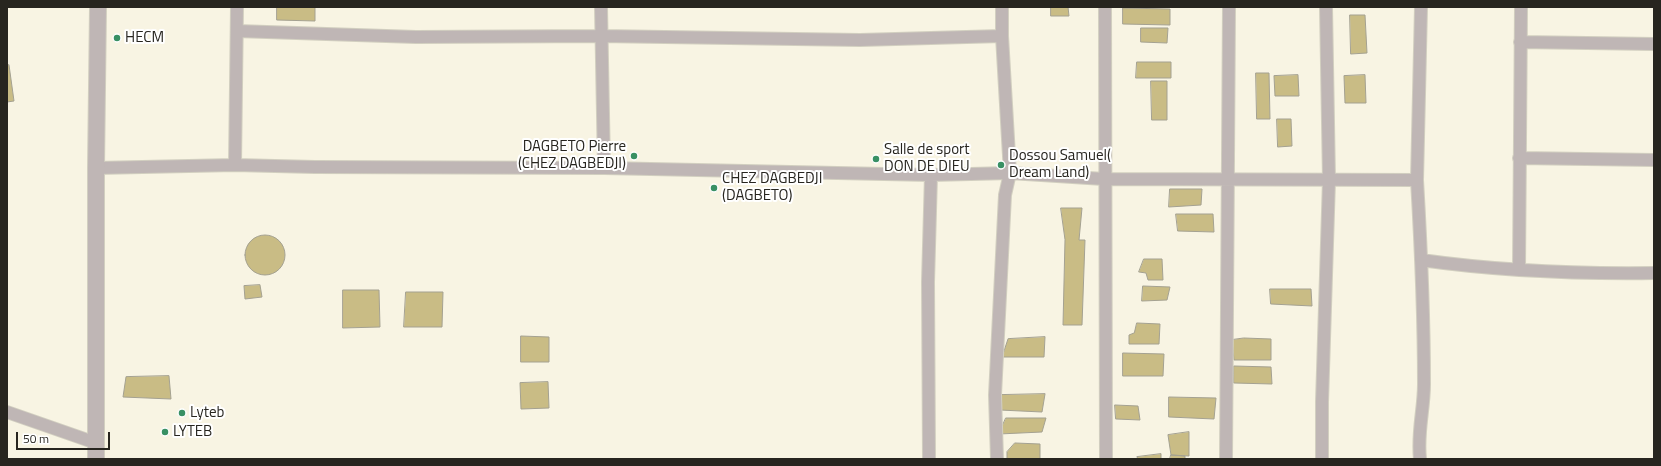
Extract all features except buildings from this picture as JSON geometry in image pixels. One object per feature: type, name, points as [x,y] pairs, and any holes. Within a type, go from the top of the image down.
[{"type":"street","points":[[96,459],[96,168],[98,7]]},
{"type":"street","points":[[235,165],[237,7]]},
{"type":"street","points":[[601,7],[600,36],[604,168]]},
{"type":"street","points":[[997,459],[995,395],[1005,195],[1010,173],[1002,36],[1002,7]]},
{"type":"street","points":[[1105,7],[1106,87],[1104,179],[1106,459]]},
{"type":"street","points":[[1226,459],[1229,7]]},
{"type":"street","points":[[1322,459],[1322,402],[1329,180],[1326,7]]},
{"type":"street","points":[[1420,459],[1418,438],[1424,386],[1421,260],[1417,180],[1421,7]]},
{"type":"street","points":[[1519,270],[1521,7]]},
{"type":"street","points":[[237,31],[416,36],[600,36],[860,40],[1002,36]]},
{"type":"street","points":[[1520,42],[1654,44]]},
{"type":"street","points":[[1519,158],[1654,160]]},
{"type":"street","points":[[96,168],[235,165],[315,167],[604,168],[931,175],[1010,173],[1104,179],[1417,180]]},
{"type":"street","points":[[929,459],[928,282],[931,175]]},
{"type":"street","points":[[1421,260],[1469,267],[1519,270],[1599,274],[1654,273]]},
{"type":"street","points":[[7,412],[96,443]]},
{"type":"place","name":"HECM","points":[[117,38]]},
{"type":"place","name":"DAGBETO Pierre (CHEZ DAGBEDJI)","points":[[634,156]]},
{"type":"place","name":"Salle de sport DON DE DIEU","points":[[876,159]]},
{"type":"place","name":"Dossou Samuel( Dream Land)","points":[[1001,165]]},
{"type":"place","name":"CHEZ DAGBEDJI (DAGBETO)","points":[[714,188]]},
{"type":"place","name":"Lyteb","points":[[182,413]]},
{"type":"place","name":"LYTEB","points":[[165,432]]}]
